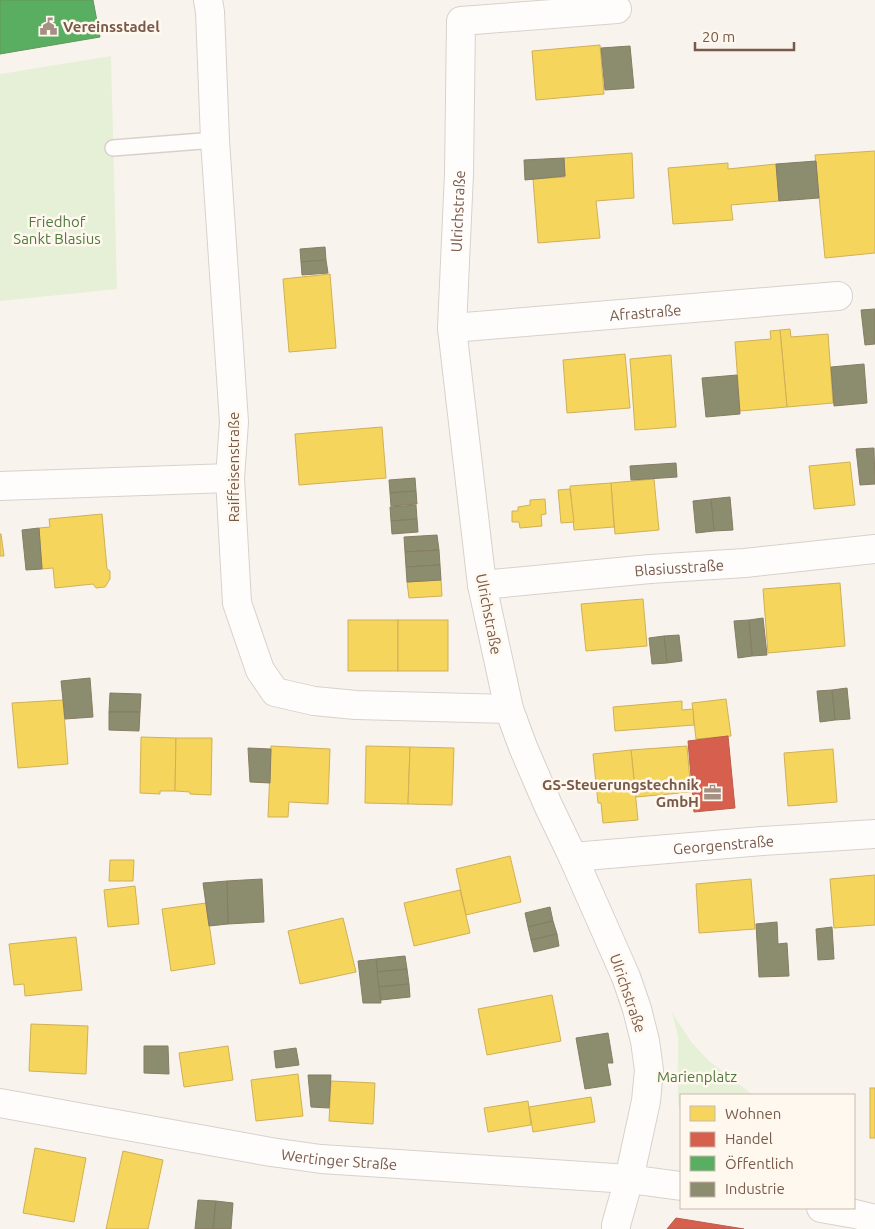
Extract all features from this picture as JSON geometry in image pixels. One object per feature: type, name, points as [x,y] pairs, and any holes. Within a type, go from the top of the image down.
[{"type":"street","name":"Raiffeisenstraße","points":[[208,0],[215,140],[234,422],[230,478],[237,603],[260,670],[275,692],[314,701],[356,705],[509,709]]},
{"type":"street","name":"Ulrichstraße","points":[[616,1229],[646,1101],[649,1070],[645,1041],[626,977],[573,857],[544,797],[509,709],[482,585],[452,328],[459,174],[462,21],[617,9]]},
{"type":"street","name":"Afrastraße","points":[[452,328],[838,296]]},
{"type":"street","points":[[0,486],[230,478]]},
{"type":"street","name":"Blasiusstraße","points":[[482,585],[650,569],[745,563],[875,549]]},
{"type":"street","name":"Georgenstraße","points":[[573,857],[762,841],[875,834]]},
{"type":"street","name":"Wertinger Straße","points":[[0,1104],[320,1159],[629,1179],[680,1186]]},
{"type":"street","points":[[827,1209],[875,1219]]},
{"type":"lane","points":[[113,148],[215,140]]},
{"type":"green space","name":"Friedhof Sankt Blasius","points":[[111,56],[117,289],[0,301],[0,74]]},
{"type":"green space","name":"Marienplatz","points":[[672,1013],[692,1043],[709,1061],[752,1094],[680,1094],[680,1110],[678,1101],[678,1036]]},
{"type":"building: Wohnen","points":[[600,45],[604,94],[536,100],[532,51]]},
{"type":"building: Wohnen","points":[[875,151],[875,253],[825,258],[815,155]]},
{"type":"building: Wohnen","points":[[632,153],[634,198],[596,201],[600,238],[538,243],[533,179],[565,177],[564,158]]},
{"type":"building: Wohnen","points":[[728,163],[728,169],[776,164],[779,201],[731,205],[733,220],[673,224],[668,168]]},
{"type":"building: Wohnen","points":[[330,274],[336,348],[289,352],[283,279]]},
{"type":"building: Wohnen","points":[[790,329],[791,337],[828,334],[833,403],[787,407],[780,330]]},
{"type":"building: Wohnen","points":[[780,330],[787,407],[740,411],[735,342],[771,339],[770,331]]},
{"type":"building: Wohnen","points":[[625,354],[630,408],[567,413],[563,360]]},
{"type":"building: Wohnen","points":[[671,355],[676,427],[635,430],[630,359]]},
{"type":"building: Wohnen","points":[[382,427],[386,478],[299,485],[295,434]]},
{"type":"building: Wohnen","points":[[850,462],[855,505],[814,509],[809,466]]},
{"type":"building: Wohnen","points":[[654,479],[659,530],[615,534],[611,483]]},
{"type":"building: Wohnen","points":[[611,483],[614,527],[574,530],[570,486]]},
{"type":"building: Wohnen","points":[[570,489],[574,522],[561,523],[558,490]]},
{"type":"building: Wohnen","points":[[545,499],[546,514],[541,515],[542,526],[520,528],[519,522],[512,522],[512,511],[518,511],[518,507],[530,505],[530,500]]},
{"type":"building: Wohnen","points":[[102,514],[107,569],[110,571],[110,579],[105,587],[96,588],[93,584],[55,588],[53,568],[42,569],[39,528],[50,527],[49,519]]},
{"type":"building: Wohnen","points":[[1,534],[4,556],[0,556]]},
{"type":"building: Wohnen","points":[[441,580],[442,596],[409,598],[407,582]]},
{"type":"building: Wohnen","points":[[840,583],[845,646],[768,653],[763,589]]},
{"type":"building: Wohnen","points":[[643,599],[647,646],[586,651],[581,604]]},
{"type":"building: Wohnen","points":[[348,620],[398,620],[398,671],[348,671]]},
{"type":"building: Wohnen","points":[[398,620],[448,620],[448,671],[398,671]]},
{"type":"building: Wohnen","points":[[726,699],[731,736],[696,739],[692,703]]},
{"type":"building: Wohnen","points":[[63,700],[68,764],[18,768],[12,703]]},
{"type":"building: Wohnen","points":[[682,701],[682,710],[693,709],[694,725],[615,731],[613,707]]},
{"type":"building: Wohnen","points":[[141,737],[176,738],[175,791],[160,791],[160,794],[140,793]]},
{"type":"building: Wohnen","points":[[176,738],[212,738],[211,795],[175,791]]},
{"type":"building: Wohnen","points":[[271,746],[330,749],[328,804],[289,802],[288,817],[268,817]]},
{"type":"building: Wohnen","points":[[366,746],[410,747],[408,804],[365,803]]},
{"type":"building: Wohnen","points":[[687,746],[691,792],[636,797],[631,750]]},
{"type":"building: Wohnen","points":[[410,747],[454,748],[452,805],[408,804]]},
{"type":"building: Wohnen","points":[[833,749],[837,802],[788,806],[784,753]]},
{"type":"building: Wohnen","points":[[631,750],[638,820],[603,823],[601,803],[598,803],[593,754]]},
{"type":"building: Wohnen","points":[[510,856],[521,902],[466,915],[456,869]]},
{"type":"building: Wohnen","points":[[110,860],[134,860],[133,881],[109,881]]},
{"type":"building: Wohnen","points":[[875,875],[875,925],[834,928],[830,879]]},
{"type":"building: Wohnen","points":[[751,879],[755,929],[699,933],[696,884]]},
{"type":"building: Wohnen","points":[[135,886],[139,924],[108,927],[104,890]]},
{"type":"building: Wohnen","points":[[460,890],[470,933],[414,946],[404,903]]},
{"type":"building: Wohnen","points":[[206,903],[215,964],[171,971],[162,909]]},
{"type":"building: Wohnen","points":[[343,918],[356,972],[300,984],[288,931]]},
{"type":"building: Wohnen","points":[[76,937],[82,990],[25,996],[24,984],[14,985],[9,944]]},
{"type":"building: Wohnen","points":[[552,995],[561,1041],[487,1055],[478,1009]]},
{"type":"building: Wohnen","points":[[31,1024],[88,1026],[86,1074],[29,1071]]},
{"type":"building: Wohnen","points":[[228,1046],[233,1080],[184,1087],[179,1053]]},
{"type":"building: Wohnen","points":[[298,1074],[303,1116],[256,1121],[251,1080]]},
{"type":"building: Wohnen","points":[[331,1081],[375,1083],[373,1124],[329,1121]]},
{"type":"building: Wohnen","points":[[870,1088],[875,1088],[875,1138],[870,1138]]},
{"type":"building: Wohnen","points":[[591,1097],[595,1122],[533,1132],[529,1107]]},
{"type":"building: Wohnen","points":[[528,1101],[531,1125],[488,1132],[484,1108]]},
{"type":"building: Wohnen","points":[[35,1148],[86,1158],[74,1222],[23,1213]]},
{"type":"building: Wohnen","points":[[123,1151],[163,1160],[148,1229],[106,1229]]},
{"type":"building: Handel","points":[[728,736],[735,808],[694,812],[688,741]]},
{"type":"building: Handel","points":[[676,1218],[744,1229],[667,1229]]},
{"type":"building: Öffentlich","name":"Vereinsstadel","points":[[0,0],[93,0],[100,37],[0,54]]},
{"type":"building: Industrie","points":[[630,46],[634,88],[605,90],[601,48]]},
{"type":"building: Industrie","points":[[564,158],[565,176],[525,180],[524,160]]},
{"type":"building: Industrie","points":[[816,161],[819,198],[779,201],[776,164]]},
{"type":"building: Industrie","points":[[325,247],[326,260],[301,262],[300,249]]},
{"type":"building: Industrie","points":[[326,260],[328,273],[302,275],[301,262]]},
{"type":"building: Industrie","points":[[875,309],[875,344],[865,345],[861,310]]},
{"type":"building: Industrie","points":[[864,364],[867,403],[834,406],[831,367]]},
{"type":"building: Industrie","points":[[737,375],[740,414],[706,417],[702,378]]},
{"type":"building: Industrie","points":[[874,448],[875,484],[860,485],[856,449]]},
{"type":"building: Industrie","points":[[676,463],[677,477],[631,480],[630,466]]},
{"type":"building: Industrie","points":[[415,478],[416,491],[390,493],[389,480]]},
{"type":"building: Industrie","points":[[416,491],[417,504],[391,506],[390,493]]},
{"type":"building: Industrie","points":[[730,497],[733,530],[714,531],[711,499]]},
{"type":"building: Industrie","points":[[711,499],[714,531],[696,533],[693,501]]},
{"type":"building: Industrie","points":[[416,505],[417,519],[391,521],[390,507]]},
{"type":"building: Industrie","points":[[417,519],[418,532],[392,534],[391,521]]},
{"type":"building: Industrie","points":[[39,528],[42,569],[26,570],[22,530]]},
{"type":"building: Industrie","points":[[437,535],[439,550],[405,552],[404,537]]},
{"type":"building: Industrie","points":[[439,550],[440,565],[406,567],[405,552]]},
{"type":"building: Industrie","points":[[440,565],[441,580],[407,582],[406,567]]},
{"type":"building: Industrie","points":[[763,618],[767,655],[752,656],[749,620]]},
{"type":"building: Industrie","points":[[749,620],[752,656],[738,658],[734,621]]},
{"type":"building: Industrie","points":[[679,635],[682,661],[667,663],[664,636]]},
{"type":"building: Industrie","points":[[664,636],[667,663],[652,664],[649,638]]},
{"type":"building: Industrie","points":[[90,678],[93,717],[65,719],[61,681]]},
{"type":"building: Industrie","points":[[847,688],[850,719],[835,720],[832,690]]},
{"type":"building: Industrie","points":[[832,690],[835,720],[820,722],[817,691]]},
{"type":"building: Industrie","points":[[110,693],[141,694],[140,712],[109,712]]},
{"type":"building: Industrie","points":[[109,712],[140,712],[139,731],[109,730]]},
{"type":"building: Industrie","points":[[248,748],[271,749],[270,783],[250,782]]},
{"type":"building: Industrie","points":[[262,879],[264,922],[228,924],[227,881]]},
{"type":"building: Industrie","points":[[227,881],[228,924],[209,926],[203,883]]},
{"type":"building: Industrie","points":[[550,907],[553,921],[528,927],[525,913]]},
{"type":"building: Industrie","points":[[553,921],[557,934],[531,940],[528,927]]},
{"type":"building: Industrie","points":[[777,922],[778,944],[787,943],[789,976],[759,977],[756,924]]},
{"type":"building: Industrie","points":[[832,927],[834,959],[818,960],[816,929]]},
{"type":"building: Industrie","points":[[557,934],[559,946],[534,952],[531,940]]},
{"type":"building: Industrie","points":[[405,956],[407,969],[377,972],[376,959]]},
{"type":"building: Industrie","points":[[376,959],[381,1003],[363,1003],[358,961]]},
{"type":"building: Industrie","points":[[407,969],[409,984],[379,987],[377,972]]},
{"type":"building: Industrie","points":[[409,984],[410,997],[381,1000],[379,987]]},
{"type":"building: Industrie","points":[[608,1033],[613,1063],[607,1063],[611,1085],[585,1089],[576,1038]]},
{"type":"building: Industrie","points":[[144,1046],[168,1046],[169,1074],[144,1073]]},
{"type":"building: Industrie","points":[[296,1048],[299,1065],[276,1068],[274,1051]]},
{"type":"building: Industrie","points":[[308,1075],[331,1075],[329,1108],[311,1107]]},
{"type":"building: Industrie","points":[[198,1200],[216,1201],[213,1229],[195,1229]]},
{"type":"building: Industrie","points":[[216,1201],[233,1203],[231,1229],[213,1229]]},
{"type":"place","name":"Vereinsstadel","points":[[49,26]]},
{"type":"place","name":"GS-Steuerungstechnik GmbH","points":[[713,793]]}]
